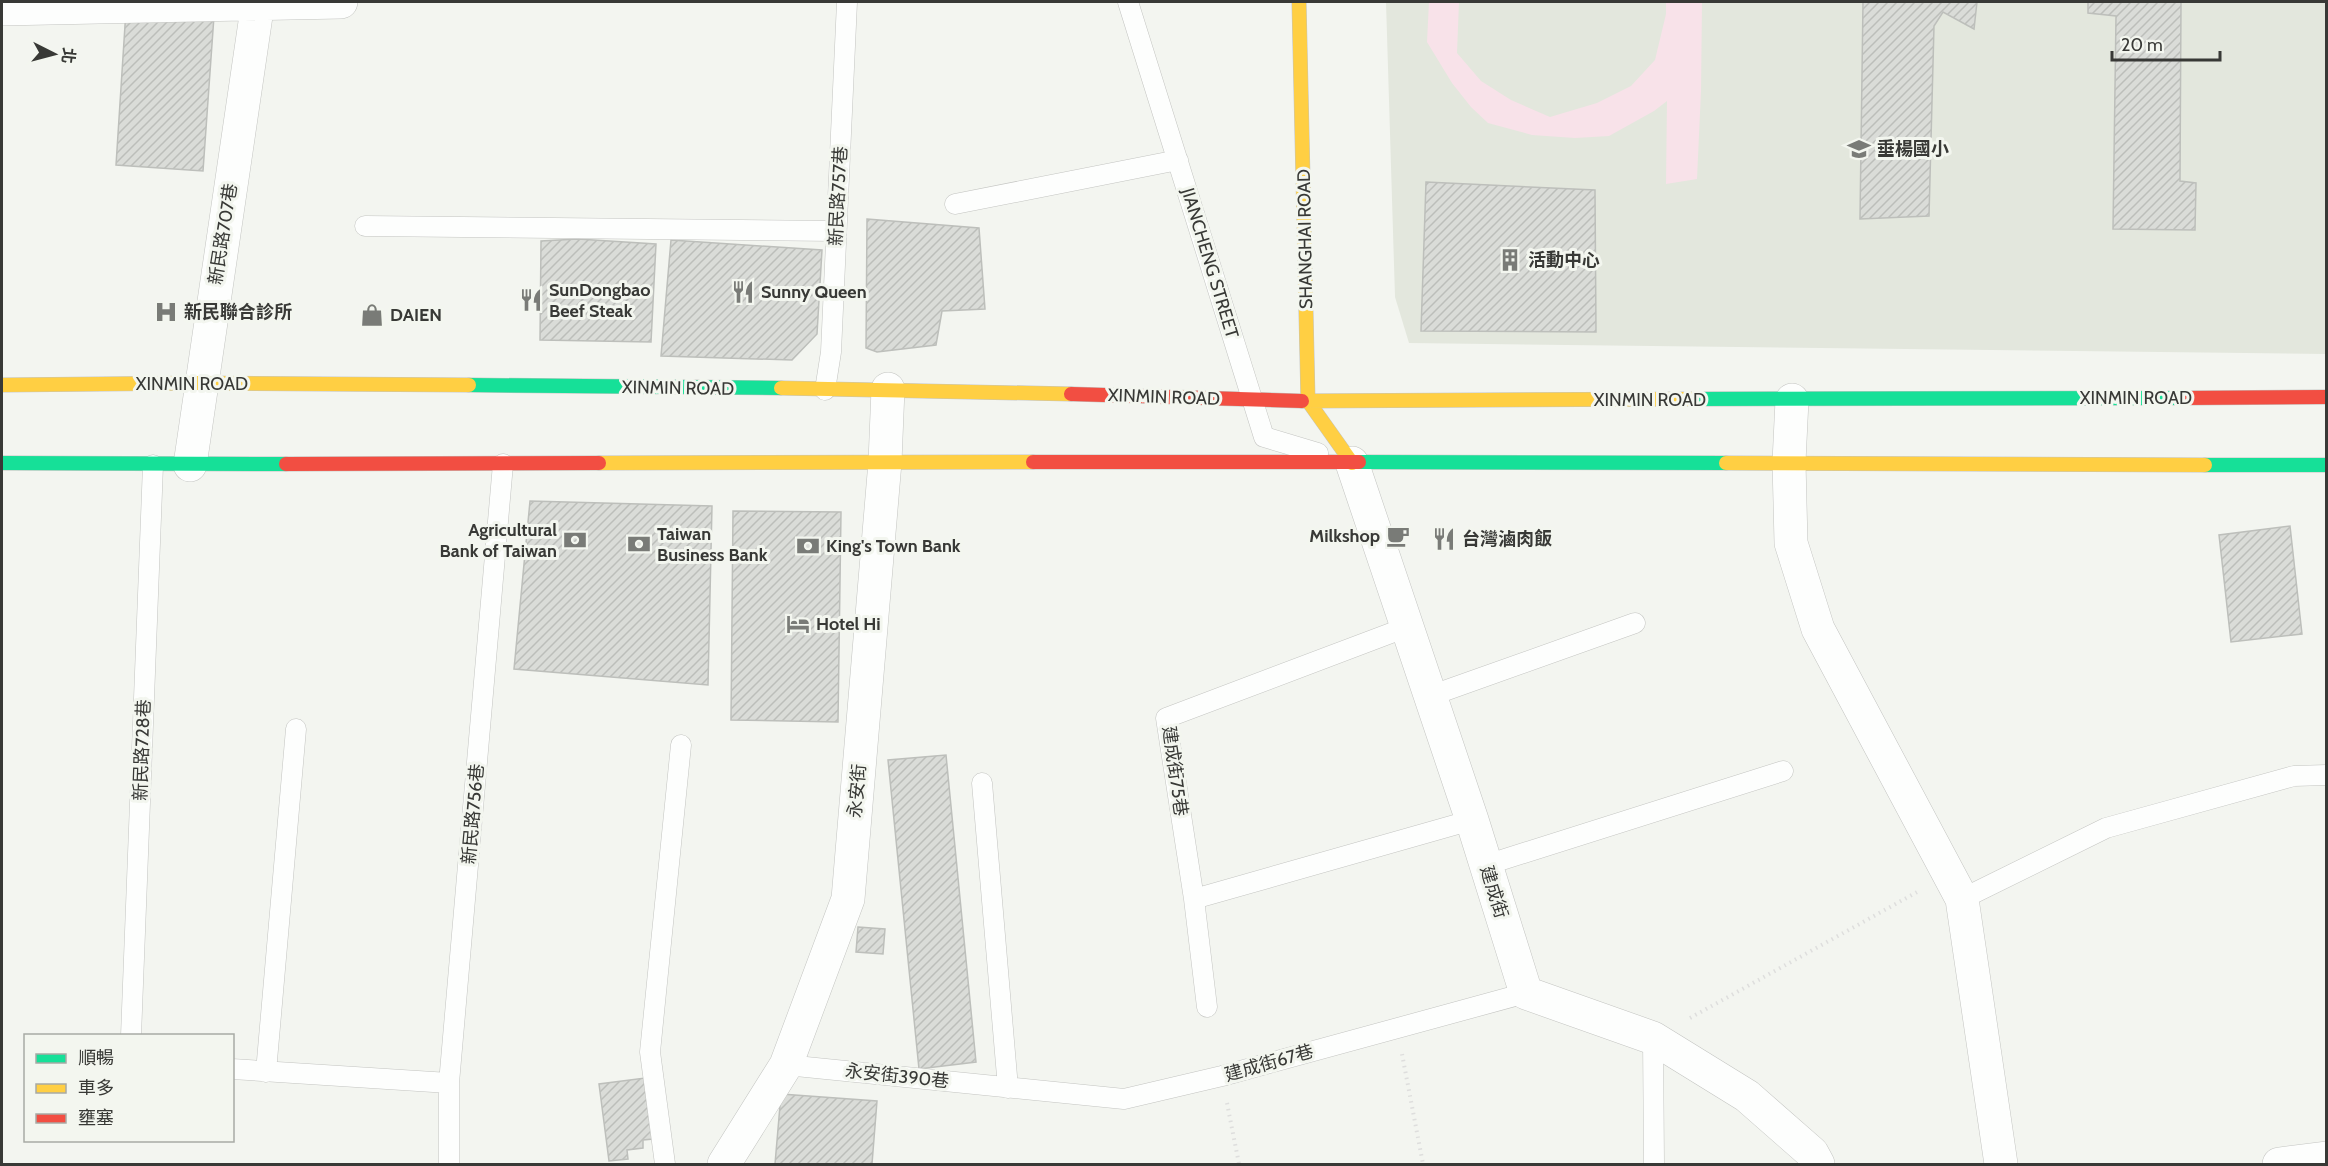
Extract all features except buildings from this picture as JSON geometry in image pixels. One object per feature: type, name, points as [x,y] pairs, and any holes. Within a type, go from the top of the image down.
[{"type":"street","points":[[2,9],[341,2]]},
{"type":"street","name":"SHANGHAI ROAD","points":[[1299,2],[1308,401]]},
{"type":"street","name":"新民路707巷","points":[[190,465],[258,3]]},
{"type":"street","name":"XINMIN ROAD","points":[[2,385],[201,383],[888,389],[1308,401],[2326,397]]},
{"type":"street","name":"永安街","points":[[724,1164],[786,1065],[848,899],[885,462],[888,389]]},
{"type":"street","points":[[1792,400],[1789,462],[1791,543],[1818,629],[1955,887],[2001,1164]]},
{"type":"street","points":[[1308,401],[1352,463]]},
{"type":"street","points":[[2,463],[190,465],[1789,462],[2326,465]]},
{"type":"street","name":"建成街","points":[[1352,463],[1472,820],[1526,993]]},
{"type":"street","points":[[1526,993],[1653,1038],[1747,1096],[1812,1152],[1818,1164]]},
{"type":"street","points":[[2279,1164],[2326,1158]]},
{"type":"lane","name":"新民路757巷","points":[[825,390],[831,352],[847,2]]},
{"type":"lane","name":"JIANCHENG STREET","points":[[1128,2],[1264,437],[1352,463]]},
{"type":"lane","points":[[955,204],[1178,160]]},
{"type":"lane","points":[[365,226],[836,231]]},
{"type":"lane","name":"新民路756巷","points":[[449,1164],[449,1083],[503,464]]},
{"type":"lane","name":"新民路728巷","points":[[131,1034],[153,465]]},
{"type":"lane","points":[[1430,696],[1635,623]]},
{"type":"lane","name":"建成街75巷","points":[[1207,1007],[1194,899],[1166,718],[1407,627]]},
{"type":"lane","points":[[266,1072],[296,729]]},
{"type":"lane","points":[[665,1164],[650,1052],[681,744]]},
{"type":"lane","points":[[1486,865],[1783,771]]},
{"type":"lane","points":[[1955,887],[2106,828],[2294,776],[2326,776]]},
{"type":"lane","points":[[982,783],[1008,1088]]},
{"type":"lane","points":[[1194,899],[1472,820]]},
{"type":"lane","name":"建成街67巷","points":[[1008,1088],[1124,1099],[1222,1076],[1526,993]]},
{"type":"lane","points":[[1653,1038],[1654,1164]]},
{"type":"lane","name":"永安街390巷","points":[[786,1065],[1008,1088]]},
{"type":"lane","points":[[234,1069],[449,1083]]},
{"type":"path","points":[[1653,1038],[1955,887]]},
{"type":"path","points":[[1397,1027],[1423,1164]]},
{"type":"path","points":[[1222,1076],[1239,1164]]},
{"type":"shaded area","name":"垂楊國小","points":[[1386,2],[2326,2],[2326,354],[1409,343],[1395,297]]},
{"type":"shaded area","points":[[1429,2],[1459,2],[1457,53],[1481,81],[1511,100],[1550,117],[1597,103],[1631,86],[1655,60],[1666,14],[1666,2],[1702,2],[1697,179],[1666,184],[1667,101],[1654,111],[1609,136],[1575,138],[1532,135],[1488,123],[1471,107],[1452,83],[1427,42]]},
{"type":"traffic: fast","points":[[469,385],[781,388]]},
{"type":"traffic: fast","points":[[1691,399],[2182,398]]},
{"type":"traffic: fast","points":[[1359,462],[1726,463]]},
{"type":"traffic: fast","points":[[2,463],[286,464]]},
{"type":"traffic: fast","points":[[2205,465],[2326,465]]},
{"type":"traffic: slow","points":[[1299,2],[1308,401],[1352,463]]},
{"type":"traffic: slow","points":[[2,385],[201,383],[469,385]]},
{"type":"traffic: slow","points":[[781,388],[1071,394]]},
{"type":"traffic: slow","points":[[1302,401],[1691,399]]},
{"type":"traffic: slow","points":[[599,463],[1033,462]]},
{"type":"traffic: slow","points":[[1726,463],[2205,465]]},
{"type":"traffic: jam","points":[[1071,394],[1302,401]]},
{"type":"traffic: jam","points":[[2182,398],[2326,397]]},
{"type":"traffic: jam","points":[[1033,462],[1359,462]]},
{"type":"traffic: jam","points":[[286,464],[599,463]]},
{"type":"place","name":"垂楊國小","points":[[1859,149]]},
{"type":"place","name":"活動中心","points":[[1510,260]]},
{"type":"place","name":"Sunny Queen","points":[[743,292]]},
{"type":"place","name":"SunDongbao Beef Steak","points":[[531,300]]},
{"type":"place","name":"新民聯合診所","points":[[166,312]]},
{"type":"place","name":"DAIEN","points":[[372,315]]},
{"type":"place","name":"Milkshop","points":[[1398,536]]},
{"type":"place","name":"台灣滷肉飯","points":[[1444,539]]},
{"type":"place","name":"Agricultural Bank of Taiwan","points":[[575,540]]},
{"type":"place","name":"Taiwan Business Bank","points":[[639,544]]},
{"type":"place","name":"King's Town Bank","points":[[808,546]]},
{"type":"place","name":"Hotel Hi","points":[[798,624]]}]
